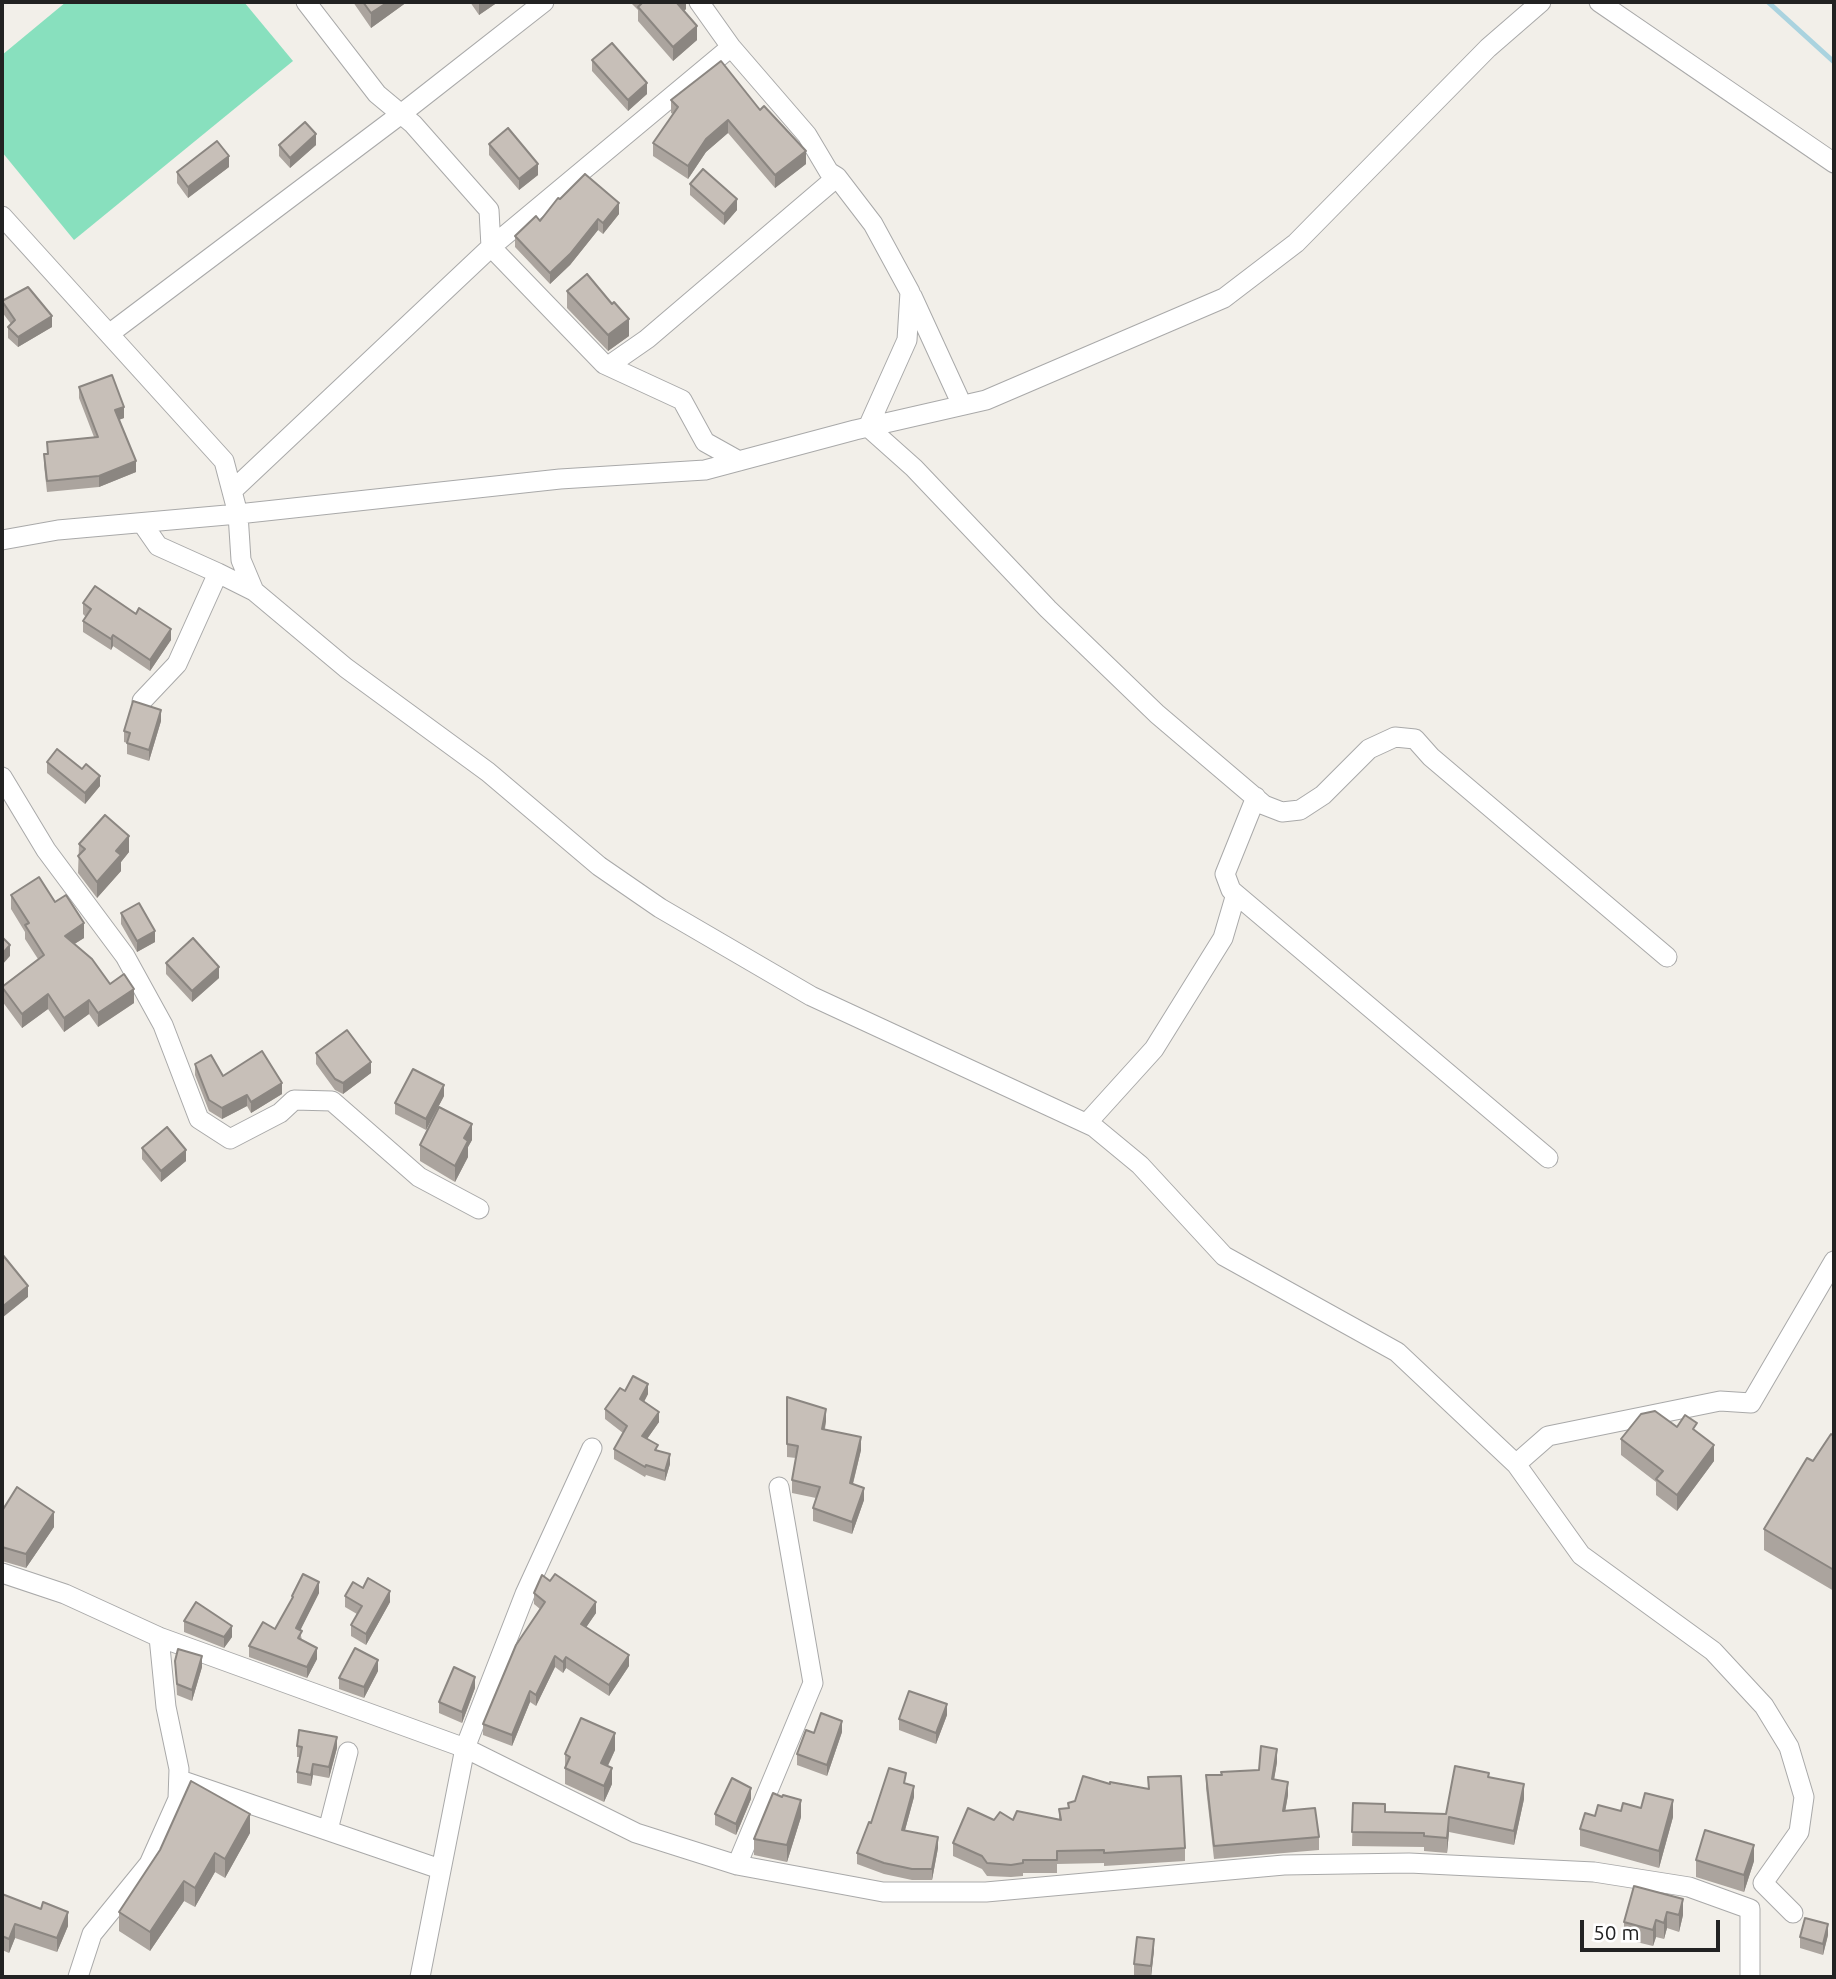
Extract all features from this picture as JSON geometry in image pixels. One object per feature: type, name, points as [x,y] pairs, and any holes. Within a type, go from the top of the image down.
[{"type":"street","points":[[306,2],[377,94],[413,124],[489,210],[491,247],[604,364],[682,400],[705,442],[739,461]]},
{"type":"street","points":[[109,334],[401,114],[544,2]]},
{"type":"street","points":[[699,2],[731,47],[807,135],[830,172],[837,177],[873,225],[910,292],[962,405]]},
{"type":"street","points":[[2,540],[58,530],[238,514],[560,479],[705,470],[868,427],[986,400],[1224,298],[1296,243],[1488,48],[1541,2]]},
{"type":"street","points":[[1600,2],[1834,163]]},
{"type":"street","points":[[232,491],[491,247],[731,47]]},
{"type":"street","points":[[604,364],[611,364],[647,339],[837,177]]},
{"type":"street","points":[[2,216],[225,461],[238,514],[241,560],[254,591]]},
{"type":"street","points":[[868,427],[907,340],[910,292]]},
{"type":"street","points":[[868,427],[914,468],[1048,609],[1157,714],[1264,805],[1282,812],[1300,810],[1323,795],[1369,749],[1395,737],[1415,739],[1431,757],[1667,957]]},
{"type":"street","points":[[142,523],[158,546],[254,591],[346,668],[488,772],[599,866],[660,908],[811,996],[1087,1123],[1140,1165],[1224,1256],[1397,1352],[1516,1464],[1581,1555],[1713,1651],[1764,1706],[1789,1748],[1804,1797],[1798,1832],[1763,1883],[1793,1913]]},
{"type":"street","points":[[142,701],[177,664],[218,573]]},
{"type":"street","points":[[2,777],[46,850],[125,956],[163,1026],[199,1119],[230,1139],[280,1113],[294,1101],[332,1101],[419,1177],[479,1209]]},
{"type":"street","points":[[1255,797],[1225,874],[1231,890],[1548,1158]]},
{"type":"street","points":[[1087,1123],[1161,1040],[1223,938],[1236,894]]},
{"type":"street","points":[[1516,1464],[1548,1437],[1720,1401],[1751,1403],[1834,1261]]},
{"type":"street","points":[[420,1977],[465,1748],[525,1594],[592,1448]]},
{"type":"street","points":[[737,1864],[813,1683],[779,1487]]},
{"type":"street","points":[[2,1573],[65,1594],[159,1637],[465,1748],[636,1833],[737,1864],[883,1892],[986,1892],[1284,1865],[1409,1863],[1594,1872],[1689,1887],[1750,1909],[1750,1977]]},
{"type":"street","points":[[78,1977],[92,1934],[149,1864],[178,1799],[179,1769],[166,1707],[159,1637]]},
{"type":"street","points":[[328,1830],[348,1752]]},
{"type":"street","points":[[179,1780],[440,1869]]},
{"type":"green space","points":[[66,2],[244,2],[293,61],[74,240],[2,152],[2,55]]},
{"type":"building","points":[[363,2],[388,2],[371,13]]},
{"type":"building","points":[[643,2],[678,2],[697,26],[673,47],[638,7]]},
{"type":"building","points":[[612,43],[647,83],[628,100],[592,60]]},
{"type":"building","points":[[721,61],[760,110],[764,106],[806,151],[775,175],[728,120],[706,139],[688,166],[653,143],[678,107],[671,100]]},
{"type":"building","points":[[305,122],[316,134],[290,158],[279,145]]},
{"type":"building","points":[[508,128],[538,164],[519,179],[489,144]]},
{"type":"building","points":[[217,141],[229,156],[188,187],[177,172]]},
{"type":"building","points":[[703,169],[737,199],[724,214],[690,184]]},
{"type":"building","points":[[585,174],[619,203],[603,223],[598,219],[570,254],[550,273],[515,236],[536,216],[540,221],[558,198]]},
{"type":"building","points":[[587,274],[612,304],[614,302],[629,319],[608,335],[567,291]]},
{"type":"building","points":[[28,287],[52,316],[18,337],[8,327],[15,320],[2,301]]},
{"type":"building","points":[[112,375],[124,407],[115,410],[136,461],[99,476],[47,481],[44,454],[48,454],[47,442],[98,437],[79,387]]},
{"type":"building","points":[[95,586],[136,614],[139,608],[171,629],[150,660],[113,635],[111,639],[83,621],[91,609],[83,603]]},
{"type":"building","points":[[133,701],[161,710],[149,750],[127,743],[130,733],[124,731]]},
{"type":"building","points":[[57,749],[82,769],[86,764],[100,776],[85,793],[47,762]]},
{"type":"building","points":[[105,815],[129,836],[116,851],[121,855],[97,882],[78,856],[85,849],[79,844]]},
{"type":"building","points":[[39,877],[55,902],[66,895],[84,923],[65,936],[92,959],[110,984],[124,974],[134,989],[98,1013],[89,1000],[64,1018],[48,994],[22,1014],[2,987],[44,955],[25,925],[29,923],[11,895]]},
{"type":"building","points":[[139,903],[155,931],[137,941],[121,913]]},
{"type":"building","points":[[2,937],[10,945],[2,954]]},
{"type":"building","points":[[193,938],[219,967],[192,991],[166,963]]},
{"type":"building","points":[[347,1030],[371,1062],[343,1083],[335,1079],[316,1053]]},
{"type":"building","points":[[262,1051],[282,1083],[251,1102],[247,1095],[222,1108],[209,1100],[195,1064],[211,1055],[223,1076]]},
{"type":"building","points":[[413,1069],[444,1085],[426,1119],[395,1103]]},
{"type":"building","points":[[439,1107],[472,1124],[464,1138],[468,1141],[455,1166],[420,1145]]},
{"type":"building","points":[[167,1127],[186,1150],[161,1171],[142,1148]]},
{"type":"building","points":[[2,1254],[28,1286],[2,1307]]},
{"type":"building","points":[[633,1376],[648,1384],[640,1399],[659,1412],[642,1436],[658,1445],[655,1450],[670,1454],[665,1471],[646,1465],[645,1467],[614,1449],[627,1426],[605,1409],[620,1388],[625,1391]]},
{"type":"building","points":[[787,1397],[826,1409],[822,1429],[861,1437],[850,1483],[864,1488],[852,1522],[813,1508],[820,1487],[792,1480],[798,1446],[787,1444]]},
{"type":"building","points":[[1655,1411],[1677,1427],[1685,1415],[1697,1423],[1693,1429],[1714,1445],[1677,1495],[1656,1479],[1663,1471],[1621,1439],[1641,1414]]},
{"type":"building","points":[[1831,1434],[1834,1436],[1834,1570],[1764,1529],[1807,1458],[1813,1461]]},
{"type":"building","points":[[17,1487],[54,1512],[26,1554],[2,1547],[2,1511]]},
{"type":"building","points":[[303,1574],[319,1582],[296,1628],[302,1631],[298,1638],[317,1648],[307,1667],[249,1646],[263,1622],[275,1629]]},
{"type":"building","points":[[555,1574],[596,1602],[581,1624],[629,1655],[609,1685],[566,1657],[563,1662],[555,1656],[536,1695],[530,1691],[512,1735],[483,1724],[516,1645],[545,1602],[534,1593],[542,1575],[550,1581]]},
{"type":"building","points":[[368,1578],[390,1591],[366,1634],[351,1625],[362,1606],[345,1596],[353,1582],[363,1588]]},
{"type":"building","points":[[196,1602],[232,1626],[224,1637],[184,1621]]},
{"type":"building","points":[[355,1648],[378,1660],[364,1687],[339,1678]]},
{"type":"building","points":[[178,1649],[202,1656],[192,1690],[177,1684],[175,1661]]},
{"type":"building","points":[[454,1667],[475,1677],[462,1712],[439,1702]]},
{"type":"building","points":[[909,1691],[947,1704],[936,1733],[899,1719]]},
{"type":"building","points":[[821,1713],[842,1721],[827,1765],[797,1754],[806,1730],[814,1733]]},
{"type":"building","points":[[581,1718],[615,1733],[601,1763],[612,1768],[604,1786],[565,1768],[570,1757],[565,1754]]},
{"type":"building","points":[[299,1730],[337,1737],[329,1767],[313,1764],[311,1775],[297,1772],[302,1747],[297,1746]]},
{"type":"building","points":[[1261,1746],[1277,1749],[1272,1779],[1288,1782],[1283,1811],[1315,1808],[1319,1837],[1214,1846],[1206,1775],[1259,1770]]},
{"type":"building","points":[[1455,1766],[1489,1773],[1488,1777],[1524,1784],[1514,1831],[1449,1817],[1447,1838],[1424,1836],[1424,1833],[1352,1832],[1353,1803],[1385,1804],[1385,1812],[1446,1814]]},
{"type":"building","points":[[889,1768],[906,1773],[904,1783],[914,1786],[902,1830],[938,1837],[932,1869],[912,1869],[857,1853],[869,1822],[871,1823]]},
{"type":"building","points":[[1083,1776],[1110,1784],[1149,1789],[1148,1777],[1181,1776],[1185,1848],[1104,1853],[1104,1850],[1057,1851],[1057,1860],[1023,1860],[1023,1863],[1011,1865],[987,1863],[982,1856],[953,1843],[968,1808],[994,1820],[1000,1812],[1013,1820],[1017,1811],[1061,1820],[1059,1809],[1069,1808],[1068,1803],[1075,1801]]},
{"type":"building","points":[[732,1778],[751,1788],[736,1824],[715,1814]]},
{"type":"building","points":[[191,1781],[250,1814],[225,1859],[215,1853],[195,1888],[184,1881],[150,1932],[119,1912],[160,1850]]},
{"type":"building","points":[[773,1793],[801,1800],[787,1845],[754,1839]]},
{"type":"building","points":[[1645,1793],[1673,1800],[1659,1851],[1580,1829],[1585,1813],[1595,1816],[1598,1805],[1621,1811],[1623,1803],[1641,1808]]},
{"type":"building","points":[[1705,1830],[1754,1845],[1744,1875],[1696,1860]]},
{"type":"building","points":[[1634,1886],[1683,1899],[1679,1915],[1667,1912],[1664,1923],[1656,1920],[1653,1930],[1624,1922]]},
{"type":"building","points":[[2,1894],[41,1909],[43,1902],[68,1912],[57,1938],[15,1924],[9,1939],[2,1936]]},
{"type":"building","points":[[1805,1918],[1828,1924],[1823,1944],[1800,1937]]},
{"type":"building","points":[[1137,1937],[1154,1939],[1151,1966],[1134,1964]]},
{"type":"waterway","points":[[1768,2],[1834,62]]}]
